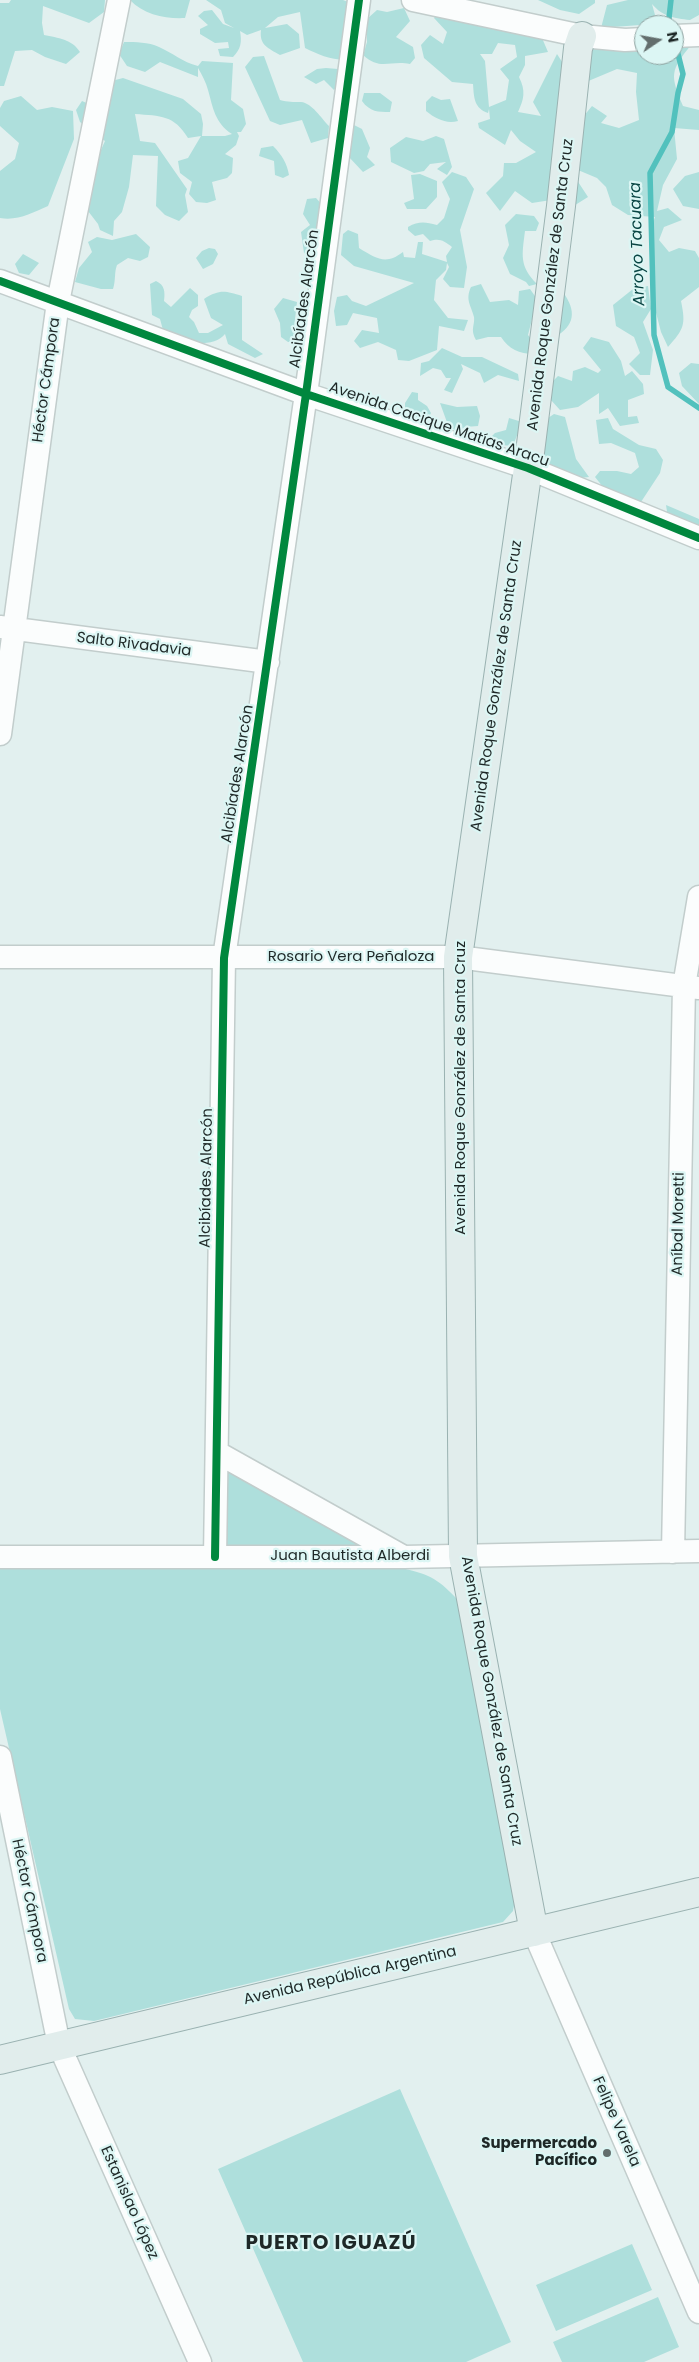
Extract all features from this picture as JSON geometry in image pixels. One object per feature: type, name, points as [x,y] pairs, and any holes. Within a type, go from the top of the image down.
[{"type":"main road","name":"Avenida Roque González de Santa Cruz","points":[[534,1932],[463,1556],[458,957],[528,468],[562,206],[578,48],[582,36]]},
{"type":"main road","name":"Avenida República Argentina","points":[[0,2060],[699,1892]]},
{"type":"street","name":"Héctor Cámpora","points":[[0,734],[6,628],[58,302],[119,0]]},
{"type":"street","name":"Alcibíades Alarcón","points":[[215,1557],[224,958],[306,394],[359,0]]},
{"type":"street","points":[[413,0],[582,36],[634,40]]},
{"type":"street","name":"Avenida Cacique Matías Aracu","points":[[0,281],[306,394],[528,468],[699,538]]},
{"type":"street","name":"Salto Rivadavia","points":[[6,628],[268,662]]},
{"type":"street","name":"Aníbal Moretti","points":[[672,1552],[692,987],[699,897]]},
{"type":"street","name":"Rosario Vera Peñaloza","points":[[0,957],[458,957],[692,987]]},
{"type":"street","points":[[218,1452],[404,1557]]},
{"type":"street","name":"Juan Bautista Alberdi","points":[[0,1556],[404,1557],[672,1552],[698,1558]]},
{"type":"street","name":"Héctor Cámpora","points":[[0,1757],[59,2045]]},
{"type":"street","name":"Felipe Varela","points":[[534,1932],[699,2312]]},
{"type":"street","name":"Estanislao López","points":[[59,2045],[200,2362]]},
{"type":"shaded area","points":[[11,0],[105,0],[104,12],[89,23],[43,6],[42,23],[44,35],[69,42],[80,52],[66,64],[45,57],[32,50],[15,51],[4,86],[0,86],[0,3],[9,3]]},
{"type":"shaded area","points":[[130,0],[190,0],[185,18],[178,18],[163,17],[149,13]]},
{"type":"shaded area","points":[[206,0],[343,0],[348,2],[364,19],[364,52],[367,42],[367,19],[377,10],[387,12],[404,8],[410,21],[396,37],[413,47],[415,58],[410,64],[380,64],[369,60],[363,55],[355,58],[333,59],[320,55],[305,48],[300,12],[278,17],[265,28],[287,24],[299,34],[300,48],[280,55],[263,43],[261,30],[247,35],[240,31],[240,45],[236,54],[233,57],[220,56],[218,49],[229,48],[228,42],[215,43],[200,34],[200,29],[208,25],[198,16],[204,11],[212,10],[223,24],[234,28],[225,23],[221,10]]},
{"type":"shaded area","points":[[538,0],[595,0],[595,3],[579,14],[560,10]]},
{"type":"shaded area","points":[[628,0],[699,0],[699,15],[690,20],[684,19],[684,15],[665,14],[652,4],[655,15],[634,15],[634,25],[613,27],[625,40],[634,39],[634,65],[677,65],[674,80],[683,106],[699,110],[699,130],[674,128],[677,159],[663,185],[657,211],[668,208],[682,220],[664,227],[659,240],[669,252],[679,248],[695,251],[699,258],[699,287],[681,301],[682,326],[668,347],[661,332],[653,301],[649,233],[655,217],[628,215],[612,205],[606,187],[597,178],[566,165],[578,123],[592,106],[607,116],[601,123],[619,128],[639,120],[636,92],[637,73],[617,69],[586,82],[578,48],[601,28],[607,5]]},
{"type":"shaded area","points":[[437,12],[495,23],[496,30],[502,26],[542,38],[548,52],[525,56],[525,65],[519,77],[523,87],[523,95],[518,112],[541,116],[533,102],[557,54],[566,68],[571,171],[588,197],[572,207],[551,200],[532,203],[515,191],[500,211],[486,193],[503,176],[504,163],[516,163],[536,152],[520,141],[511,130],[505,145],[479,128],[478,123],[490,119],[489,109],[488,113],[477,105],[474,98],[473,84],[452,82],[424,58],[421,45],[430,35],[443,44],[447,32],[434,18]],"holes":[[[498,43],[515,45],[517,57],[500,69],[509,80],[506,100],[489,107],[485,61],[480,54],[492,54]]]},
{"type":"shaded area","points":[[684,40],[691,45],[684,54]]},
{"type":"shaded area","points":[[124,42],[155,45],[198,66],[202,61],[233,63],[231,100],[243,109],[246,124],[241,132],[237,132],[239,136],[236,145],[225,154],[233,158],[232,173],[227,178],[212,182],[216,200],[207,203],[196,202],[189,194],[192,182],[180,173],[178,161],[188,158],[201,136],[188,138],[183,130],[172,121],[160,116],[135,114],[140,141],[155,143],[187,189],[185,195],[188,212],[179,221],[165,215],[156,206],[158,156],[133,155],[129,187],[122,212],[114,221],[113,236],[100,230],[98,224],[78,198],[82,151],[101,150],[105,141],[80,122],[76,110],[82,101],[91,105],[104,83],[123,78],[183,99],[201,114],[203,124],[202,136],[225,136],[232,134],[218,120],[206,84],[198,68],[198,77],[160,62],[145,72],[127,66],[119,54]]},
{"type":"shaded area","points":[[264,56],[280,100],[301,102],[313,108],[329,126],[328,138],[311,143],[302,120],[280,125],[270,121],[245,67],[253,57]]},
{"type":"shaded area","points":[[317,69],[338,69],[340,82],[334,90],[324,80],[316,84],[304,77]]},
{"type":"shaded area","points":[[364,93],[380,93],[392,102],[390,112],[378,111],[368,107],[362,101]]},
{"type":"shaded area","points":[[21,96],[37,110],[52,107],[73,111],[74,139],[48,206],[19,217],[0,218],[0,171],[15,159],[19,143],[0,126],[0,108],[4,101]]},
{"type":"shaded area","points":[[432,96],[441,100],[450,99],[458,121],[449,122],[441,120],[426,111],[426,102]]},
{"type":"shaded area","points":[[354,125],[362,129],[370,148],[367,157],[375,165],[363,172],[348,156],[345,138],[352,135],[350,127]]},
{"type":"shaded area","points":[[436,136],[444,139],[452,167],[447,175],[437,169],[446,162],[430,164],[424,171],[414,173],[391,162],[390,148],[406,137],[423,141]]},
{"type":"shaded area","points":[[273,146],[287,167],[289,175],[283,178],[275,175],[274,161],[259,156],[261,148]]},
{"type":"shaded area","points":[[452,172],[466,177],[474,189],[460,230],[467,267],[464,288],[450,287],[443,279],[449,267],[447,263],[446,270],[436,280],[434,300],[448,318],[468,320],[464,331],[439,326],[437,350],[409,361],[398,360],[396,350],[378,342],[360,348],[354,341],[362,330],[379,333],[377,318],[353,313],[347,325],[336,326],[334,311],[337,297],[347,295],[352,301],[366,306],[414,283],[354,266],[341,255],[343,234],[348,230],[358,234],[359,248],[376,258],[391,258],[403,252],[404,257],[415,258],[418,242],[423,242],[422,254],[447,262],[446,256],[452,247],[442,241],[430,241],[423,234],[415,236],[408,230],[408,227],[422,223],[437,225],[444,218],[450,199],[442,182]]},
{"type":"shaded area","points":[[699,172],[699,209],[683,206],[673,189],[685,176]]},
{"type":"shaded area","points":[[420,174],[437,181],[437,197],[426,209],[407,209],[404,203],[414,199],[411,175]]},
{"type":"shaded area","points":[[316,198],[325,208],[307,254],[304,253],[301,232],[310,225],[303,214],[307,199]]},
{"type":"shaded area","points":[[516,214],[534,216],[539,223],[536,231],[525,231],[523,260],[527,272],[537,284],[529,286],[526,282],[510,274],[503,258],[509,245],[505,225]]},
{"type":"shaded area","points":[[136,234],[150,247],[148,257],[140,261],[128,258],[117,265],[113,289],[101,289],[75,282],[79,268],[92,252],[88,242],[97,237],[112,240]]},
{"type":"shaded area","points":[[209,248],[215,249],[218,254],[213,264],[203,269],[196,258],[202,251]]},
{"type":"shaded area","points":[[23,254],[39,263],[29,275],[19,273],[15,264]]},
{"type":"shaded area","points":[[156,281],[164,289],[164,301],[171,307],[190,288],[198,295],[198,306],[192,310],[189,317],[194,322],[199,333],[208,333],[223,325],[211,318],[204,299],[223,292],[242,296],[242,340],[263,354],[255,358],[228,344],[225,334],[216,341],[202,343],[182,341],[171,336],[163,330],[160,319],[152,315],[150,284]]},
{"type":"shaded area","points":[[481,284],[490,302],[509,300],[518,305],[519,291],[530,289],[537,299],[528,335],[536,345],[534,354],[515,350],[507,345],[501,337],[488,337],[476,340],[473,330],[474,317],[469,302],[469,295],[471,287]]},
{"type":"shaded area","points":[[648,286],[651,309],[643,322],[653,350],[650,375],[640,375],[629,364],[640,353],[634,337],[616,326],[613,305],[633,289]]},
{"type":"shaded area","points":[[548,293],[565,295],[572,315],[568,326],[552,339]]},
{"type":"shaded area","points":[[283,298],[297,302],[294,328],[300,335],[296,342],[288,342],[281,337],[280,323],[274,309]]},
{"type":"shaded area","points":[[591,337],[609,342],[621,361],[625,376],[632,371],[643,384],[644,394],[628,400],[628,417],[637,416],[639,423],[620,426],[608,408],[599,414],[599,393],[578,407],[560,410],[550,399],[548,386],[558,376],[572,381],[573,371],[585,367],[598,373],[601,370],[583,348]]},
{"type":"shaded area","points":[[442,348],[462,357],[482,357],[518,374],[519,381],[498,375],[484,383],[480,373],[461,364],[463,369],[452,393],[444,390],[451,378],[446,378],[441,370],[433,368],[420,376],[421,363],[429,361]]},
{"type":"shaded area","points":[[691,363],[699,364],[699,404],[682,386],[679,373]]},
{"type":"shaded area","points":[[412,392],[418,393],[418,400],[427,406],[431,413],[427,421],[405,412],[405,403]]},
{"type":"shaded area","points":[[440,403],[457,407],[477,406],[480,416],[478,426],[465,427],[457,432],[448,425]]},
{"type":"shaded area","points":[[554,414],[565,417],[576,459],[589,477],[572,479],[528,459],[524,434]]},
{"type":"shaded area","points":[[509,418],[522,422],[513,446],[501,445],[490,438],[495,433],[506,430]]},
{"type":"shaded area","points":[[608,418],[613,429],[639,445],[656,449],[663,460],[660,473],[639,505],[603,487],[595,477],[600,471],[617,471],[631,474],[639,467],[635,453],[611,443],[599,444],[596,420]]},
{"type":"shaded area","points":[[666,505],[699,519],[699,527],[668,518]]},
{"type":"shaded area","points":[[223,1468],[365,1547],[226,1552]]},
{"type":"shaded area","points":[[0,1564],[401,1568],[420,1573],[440,1583],[460,1602],[515,1900],[513,1911],[503,1922],[94,2021],[75,2019],[69,2009],[0,1709]]},
{"type":"shaded area","points":[[400,2089],[511,2342],[466,2362],[303,2362],[218,2169]]},
{"type":"shaded area","points":[[632,2244],[652,2290],[556,2331],[536,2285]]},
{"type":"shaded area","points":[[658,2297],[679,2347],[644,2362],[562,2362],[553,2342]]},
{"type":"waterway","name":"Arroyo Tacuara","points":[[669,15],[671,0]]},
{"type":"waterway","name":"Arroyo Tacuara","points":[[681,65],[683,74],[672,132],[650,173],[654,335],[668,387],[699,408]]},
{"type":"cycle path","points":[[215,1557],[224,958],[306,394],[359,0]]},
{"type":"cycle path","points":[[0,281],[306,394],[528,468],[699,538]]},
{"type":"place","name":"Supermercado Pacífico","points":[[607,2153]]},
{"type":"district","name":"PUERTO IGUAZÚ","points":[[331,2244]]}]
